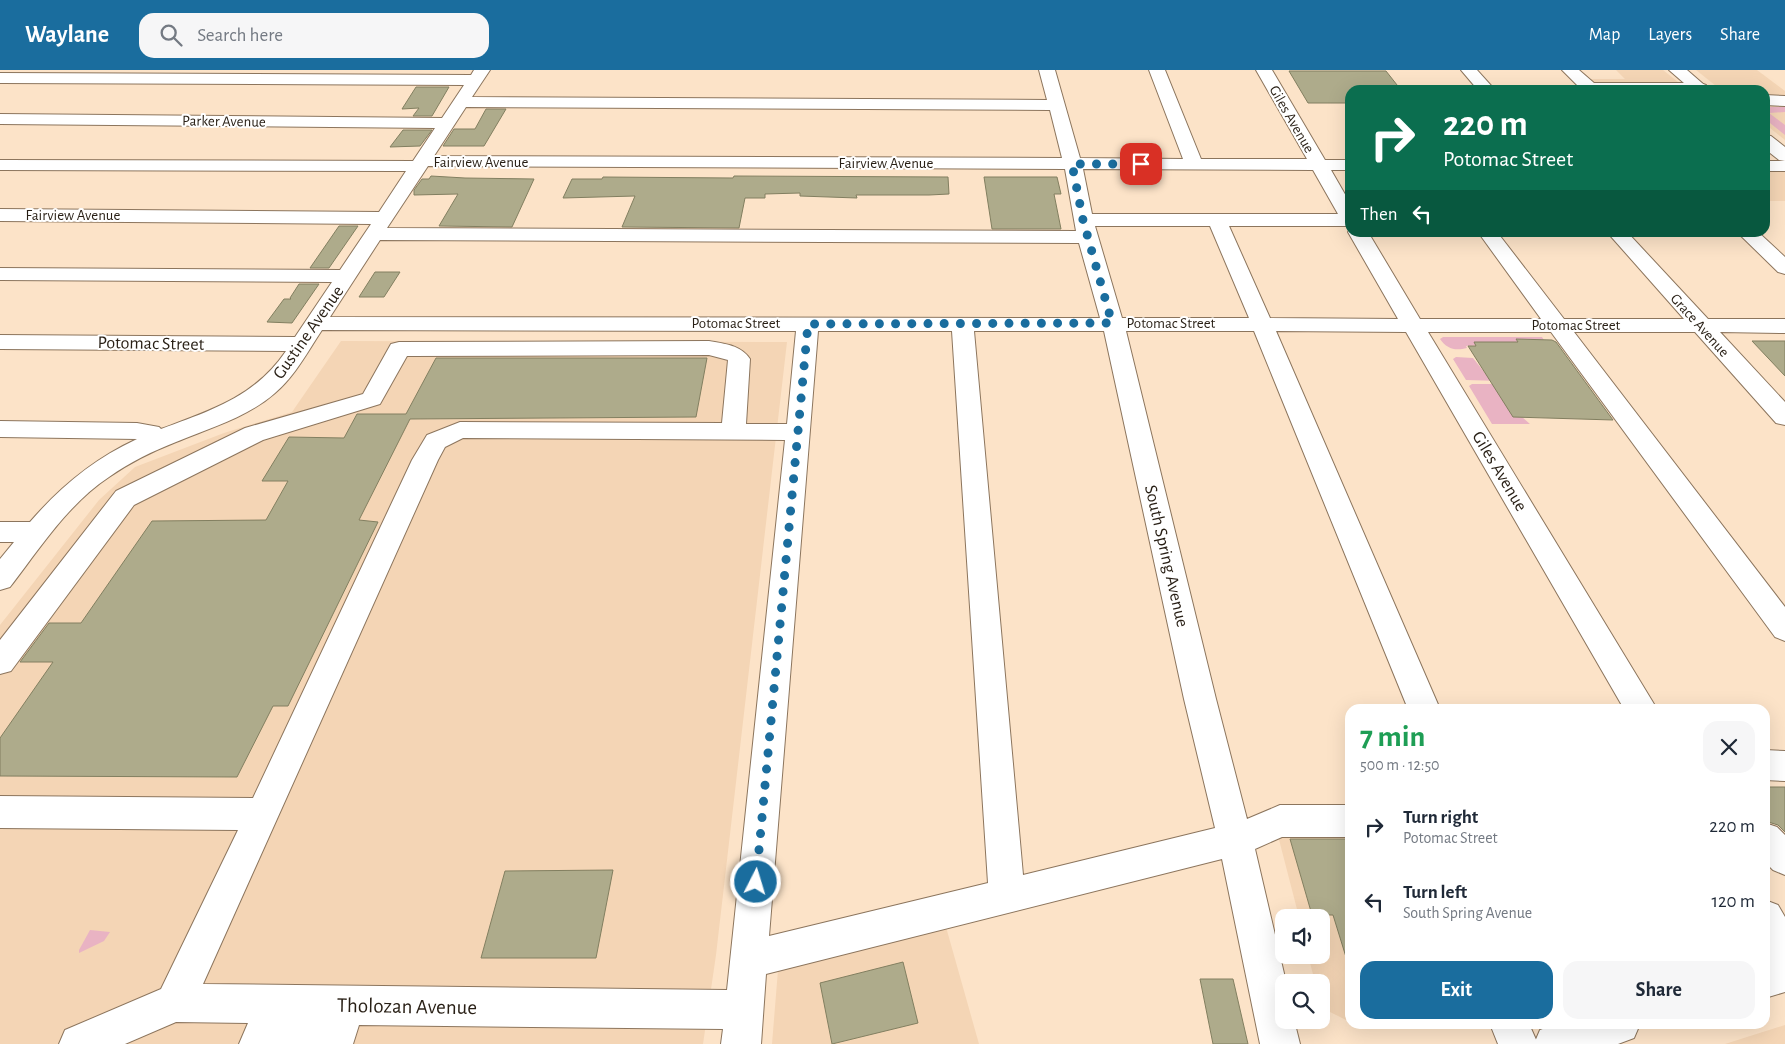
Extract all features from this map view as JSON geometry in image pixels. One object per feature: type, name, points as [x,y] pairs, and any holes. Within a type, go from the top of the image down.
[{"type":"street","name":"South Spring Avenue","points":[[1047,70],[1072,164],[1085,228],[1112,323],[1200,698],[1235,838],[1280,1044]]},
{"type":"street","points":[[1157,70],[1194,165]]},
{"type":"street","name":"Giles Avenue","points":[[1264,70],[1345,211]]},
{"type":"street","points":[[1469,70],[1483,85]]},
{"type":"street","points":[[1570,70],[1587,85]]},
{"type":"street","points":[[1677,70],[1696,85]]},
{"type":"street","points":[[7,78],[479,75]]},
{"type":"street","name":"Gustine Avenue","points":[[0,580],[37,532],[78,486],[115,460],[156,440],[236,408],[256,396],[283,372],[479,75]]},
{"type":"street","points":[[1770,100],[1785,101]]},
{"type":"street","points":[[461,102],[1056,106]]},
{"type":"street","name":"Parker Avenue","points":[[0,119],[447,123]]},
{"type":"street","points":[[1770,145],[1785,156]]},
{"type":"street","name":"Fairview Avenue","points":[[0,165],[1345,165]]},
{"type":"street","points":[[1770,166],[1785,166]]},
{"type":"street","name":"Fairview Avenue","points":[[0,215],[385,218]]},
{"type":"street","points":[[1217,220],[1422,704]]},
{"type":"street","points":[[375,234],[1085,228],[1217,220],[1345,220]]},
{"type":"street","name":"Giles Avenue","points":[[1361,237],[1638,704]]},
{"type":"street","points":[[1491,237],[1785,629]]},
{"type":"street","name":"Grace Avenue","points":[[1620,237],[1785,417]]},
{"type":"street","points":[[1751,237],[1785,268]]},
{"type":"street","points":[[0,274],[347,276]]},
{"type":"street","name":"Potomac Street","points":[[317,323],[1112,323],[1785,326]]},
{"type":"street","points":[[0,662],[125,498],[254,434],[372,398],[414,323]]},
{"type":"street","points":[[962,323],[1007,898]]},
{"type":"street","points":[[742,1027],[808,324]]},
{"type":"street","name":"Potomac Street","points":[[0,342],[302,344]]},
{"type":"street","points":[[399,349],[709,348],[733,353],[740,359],[733,432]]},
{"type":"street","points":[[0,429],[137,431],[150,433],[156,440]]},
{"type":"street","points":[[175,1003],[424,460],[436,441],[460,430],[798,432]]},
{"type":"street","points":[[0,532],[37,532]]},
{"type":"street","points":[[1770,766],[1785,766]]},
{"type":"street","points":[[0,812],[263,814]]},
{"type":"street","points":[[749,960],[1007,898],[1248,835],[1280,821],[1345,821]]},
{"type":"street","points":[[1770,844],[1785,858]]},
{"type":"street","points":[[1770,926],[1785,952]]},
{"type":"street","points":[[1770,978],[1785,973]]},
{"type":"street","name":"Tholozan Avenue","points":[[79,1044],[175,1003],[311,1005],[742,1027]]},
{"type":"street","points":[[259,1044],[311,1005]]},
{"type":"street","points":[[295,1044],[311,1005]]},
{"type":"street","points":[[311,1005],[332,1044]]},
{"type":"street","points":[[1512,1029],[1518,1044]]},
{"type":"street","points":[[1558,1036],[1594,1029]]},
{"type":"shaded area","points":[[1616,70],[1663,70],[1682,85],[1587,85],[1580,79],[1625,79]]},
{"type":"shaded area","points":[[1696,70],[1757,70],[1785,91],[1785,140],[1770,128],[1770,85],[1715,85]]},
{"type":"shaded area","points":[[1770,107],[1785,107],[1785,112],[1770,113]]},
{"type":"shaded area","points":[[1770,114],[1785,125],[1785,135],[1770,123]]},
{"type":"shaded area","points":[[1770,171],[1785,172],[1785,201],[1770,201]]},
{"type":"shaded area","points":[[1443,337],[1542,337],[1544,340],[1517,339],[1518,343],[1466,346],[1467,348],[1459,349],[1445,345],[1440,339]]},
{"type":"shaded area","points":[[341,341],[787,342],[716,955],[703,1044],[0,1044],[0,625],[99,500],[135,467],[224,433],[292,412]]},
{"type":"shaded area","points":[[1456,357],[1473,358],[1485,373],[1501,381],[1466,380],[1453,359]]},
{"type":"shaded area","points":[[1472,384],[1549,384],[1574,419],[1564,419],[1562,416],[1522,417],[1530,424],[1492,424],[1469,386]]},
{"type":"shaded area","points":[[1345,826],[1345,1020],[1330,1012],[1330,974],[1313,974],[1310,964],[1330,964],[1330,909],[1297,909],[1276,828]]},
{"type":"shaded area","points":[[946,927],[979,1044],[772,1044],[778,970]]},
{"type":"shaded area","points":[[90,930],[110,932],[104,941],[79,953],[79,950]]},
{"type":"shaded area","points":[[1785,1025],[1785,1044],[1725,1044]]},
{"type":"building","points":[[1289,71],[1386,71],[1397,85],[1345,85],[1345,103],[1308,103]]},
{"type":"building","points":[[416,87],[449,87],[432,116],[413,116],[419,108],[402,109]]},
{"type":"building","points":[[486,109],[506,109],[484,146],[443,146],[454,129],[475,129]]},
{"type":"building","points":[[403,130],[432,130],[420,146],[390,147]]},
{"type":"building","points":[[431,176],[534,179],[512,227],[439,226],[458,194],[414,195],[414,190],[422,179],[429,179]]},
{"type":"building","points":[[734,176],[948,177],[949,194],[856,195],[857,198],[800,196],[800,193],[765,194],[765,198],[745,198],[739,228],[622,227],[635,196],[563,198],[572,179],[602,179],[603,177],[733,178]]},
{"type":"building","points":[[984,177],[1057,177],[1061,194],[1054,194],[1061,229],[992,229]]},
{"type":"building","points":[[339,226],[358,226],[329,268],[310,268]]},
{"type":"building","points":[[375,272],[400,272],[384,297],[359,297]]},
{"type":"building","points":[[299,284],[319,284],[292,323],[267,322],[284,299],[291,299]]},
{"type":"building","points":[[1516,339],[1552,340],[1556,342],[1613,420],[1513,417],[1468,346],[1476,346],[1474,342],[1518,342]]},
{"type":"building","points":[[1752,341],[1785,341],[1785,376]]},
{"type":"building","points":[[436,358],[707,358],[696,417],[410,419],[359,520],[378,522],[288,706],[273,706],[237,777],[0,776],[0,738],[53,662],[20,662],[49,623],[81,623],[152,521],[266,520],[288,481],[262,481],[289,437],[344,438],[357,414],[406,414]]},
{"type":"building","points":[[1770,787],[1785,787],[1785,832],[1778,825],[1770,823]]},
{"type":"building","points":[[1290,839],[1345,839],[1345,954],[1333,915],[1330,915],[1330,909],[1310,909]]},
{"type":"building","points":[[613,870],[596,958],[481,958],[505,871]]},
{"type":"building","points":[[903,962],[918,1023],[832,1044],[820,983]]},
{"type":"building","points":[[1200,979],[1233,979],[1248,1044],[1213,1044]]},
{"type":"route","points":[[756,882],[808,324],[1112,323],[1087,237],[1072,164],[1141,164]]}]
